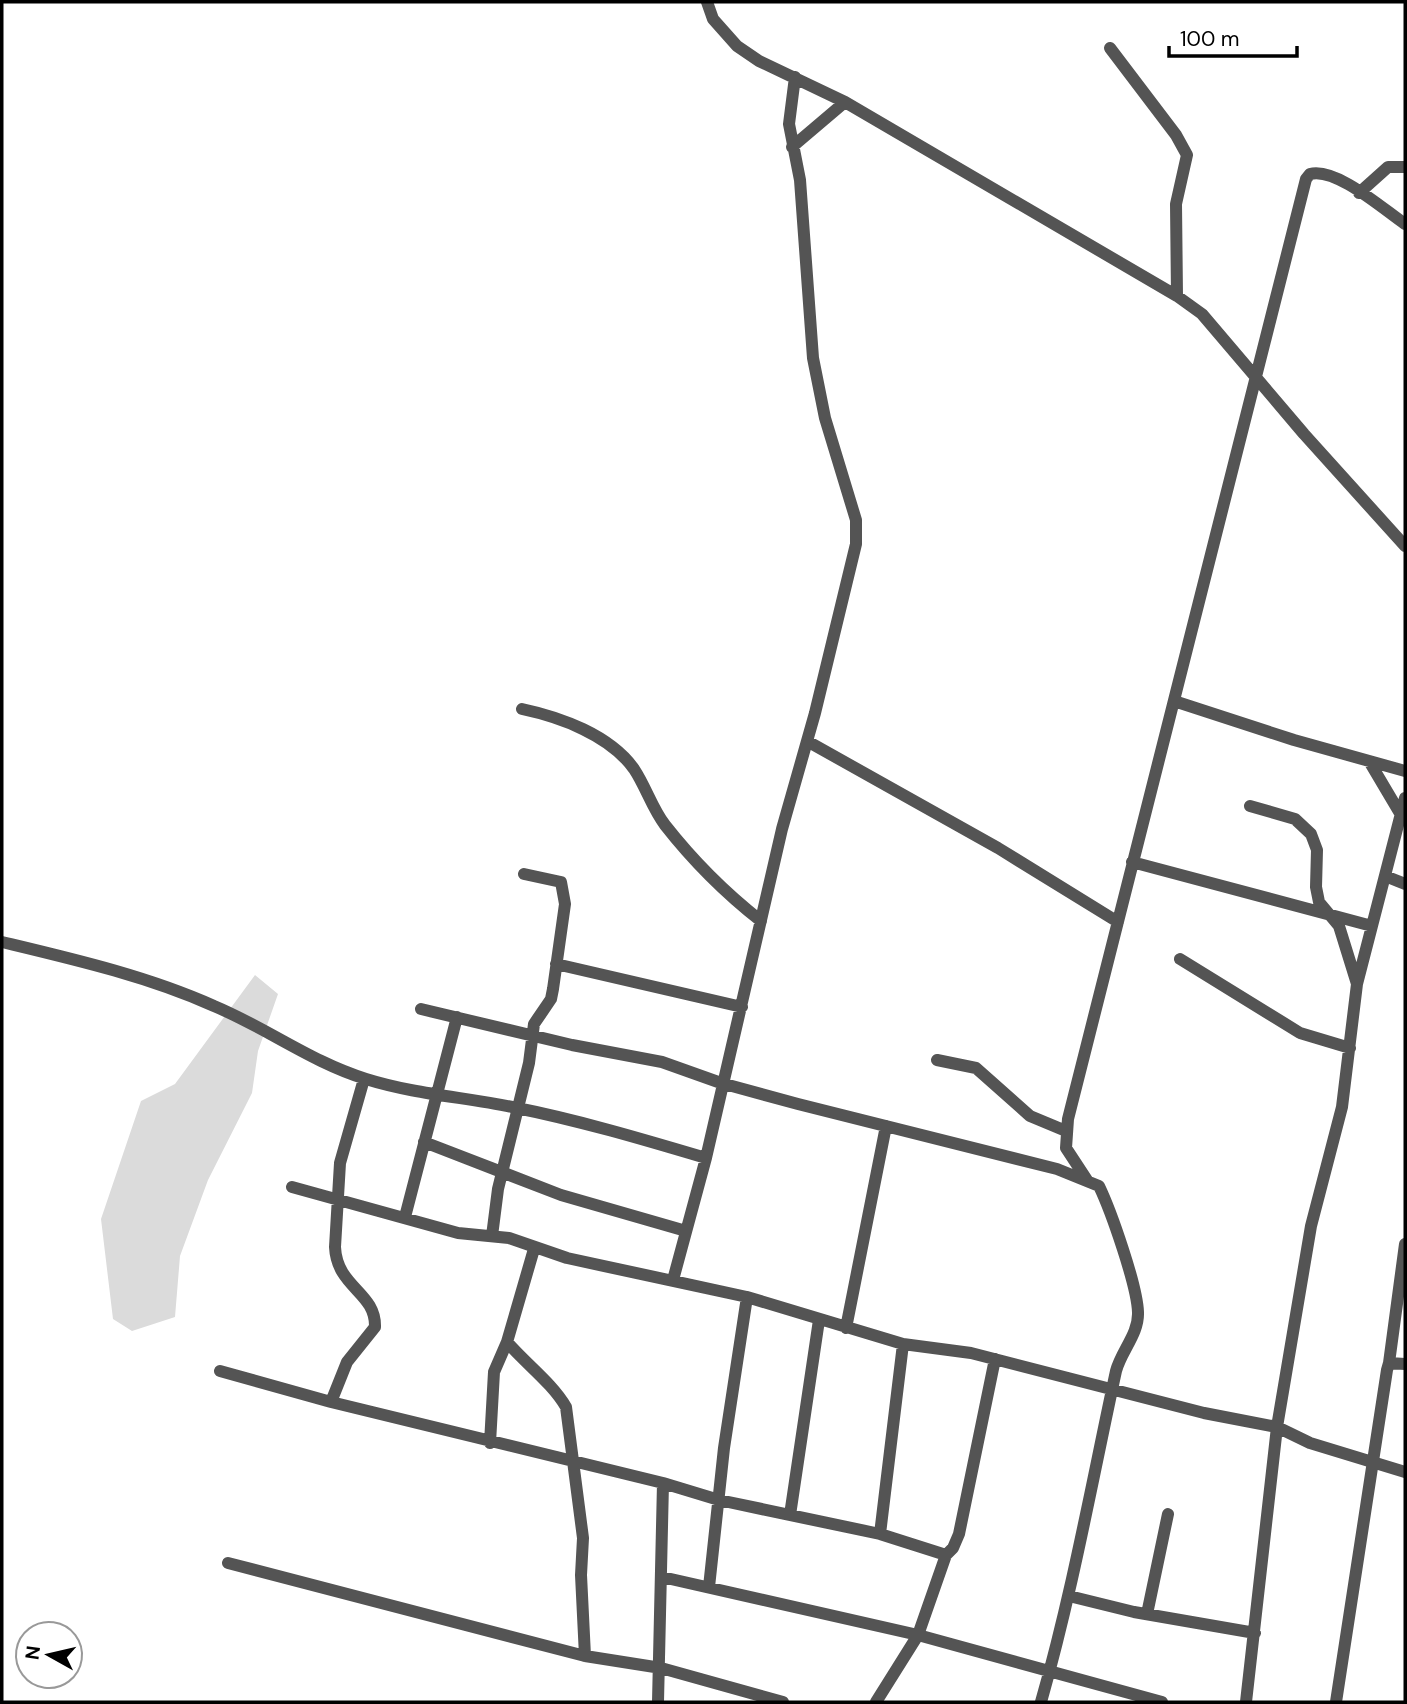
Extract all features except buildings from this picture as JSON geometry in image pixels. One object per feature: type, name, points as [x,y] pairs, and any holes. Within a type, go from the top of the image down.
[{"type":"street","points":[[707,2],[713,19],[737,46],[759,61],[845,102],[1177,296],[1202,314],[1256,380],[1405,546]]},
{"type":"street","points":[[1110,48],[1176,135],[1187,155],[1177,204],[1177,296]]},
{"type":"street","points":[[673,1280],[706,1158],[721,1083],[742,1007],[782,829],[852,567],[856,532],[856,520],[825,418],[813,358],[800,180],[789,124],[795,77]]},
{"type":"street","points":[[792,146],[845,102]]},
{"type":"street","points":[[1359,193],[1388,167],[1405,167]]},
{"type":"street","points":[[1087,1180],[1066,1148],[1066,1131],[1306,179],[1310,174],[1319,172],[1335,177],[1405,224]]},
{"type":"street","points":[[1174,701],[1405,771]]},
{"type":"street","points":[[522,709],[568,720],[620,754],[634,769],[654,808],[693,860],[721,889],[761,921]]},
{"type":"street","points":[[807,741],[998,848],[1118,922]]},
{"type":"street","points":[[1369,761],[1401,815]]},
{"type":"street","points":[[1246,1702],[1277,1427],[1311,1226],[1342,1107],[1357,984],[1405,798]]},
{"type":"street","points":[[1250,806],[1294,820],[1311,834],[1317,850],[1316,887],[1319,902],[1339,926],[1357,984]]},
{"type":"street","points":[[1132,862],[1372,926]]},
{"type":"street","points":[[492,1236],[498,1189],[529,1063],[537,1017],[551,999],[565,904],[564,887],[561,883],[524,874]]},
{"type":"street","points":[[1385,876],[1405,884]]},
{"type":"street","points":[[2,942],[180,992],[246,1019],[293,1049],[364,1079],[436,1096],[517,1108],[591,1124],[706,1158]]},
{"type":"street","points":[[1180,959],[1300,1032],[1350,1048]]},
{"type":"street","points":[[556,964],[742,1007]]},
{"type":"street","points":[[421,1009],[662,1062],[721,1083],[1087,1180],[1099,1186],[1109,1206],[1138,1312],[1136,1327],[1120,1359],[1069,1597],[1041,1702]]},
{"type":"street","points":[[405,1217],[457,1017]]},
{"type":"street","points":[[937,1060],[976,1068],[1030,1116],[1066,1131]]},
{"type":"street","points":[[331,1402],[347,1362],[375,1327],[372,1306],[345,1280],[336,1258],[340,1163],[364,1079]]},
{"type":"street","points":[[846,1328],[886,1126]]},
{"type":"street","points":[[424,1142],[561,1195],[686,1231]]},
{"type":"street","points":[[292,1187],[338,1202],[405,1217],[458,1233],[509,1238],[534,1249],[747,1297],[903,1344],[995,1359],[1204,1413],[1277,1427],[1310,1443],[1405,1472]]},
{"type":"street","points":[[1336,1702],[1405,1244]]},
{"type":"street","points":[[490,1443],[492,1382],[507,1342],[534,1249]]},
{"type":"street","points":[[709,1587],[747,1297]]},
{"type":"street","points":[[790,1515],[819,1320]]},
{"type":"street","points":[[507,1342],[536,1375],[557,1392],[566,1407],[576,1463],[583,1538],[581,1575],[585,1656]]},
{"type":"street","points":[[880,1534],[903,1344]]},
{"type":"street","points":[[876,1702],[918,1635],[946,1555],[953,1548],[959,1534],[995,1359]]},
{"type":"street","points":[[1389,1363],[1405,1364]]},
{"type":"street","points":[[220,1371],[490,1443],[663,1483],[719,1500],[880,1534],[946,1555]]},
{"type":"street","points":[[658,1702],[661,1668],[663,1483]]},
{"type":"street","points":[[1147,1614],[1168,1514]]},
{"type":"street","points":[[228,1563],[585,1656],[661,1668],[783,1702]]},
{"type":"street","points":[[662,1577],[918,1635],[1162,1702]]},
{"type":"street","points":[[1069,1597],[1255,1633]]},
{"type":"shaded area","points":[[255,975],[278,994],[258,1051],[252,1093],[208,1180],[180,1256],[175,1317],[132,1331],[113,1319],[101,1219],[141,1101],[175,1084]]}]
